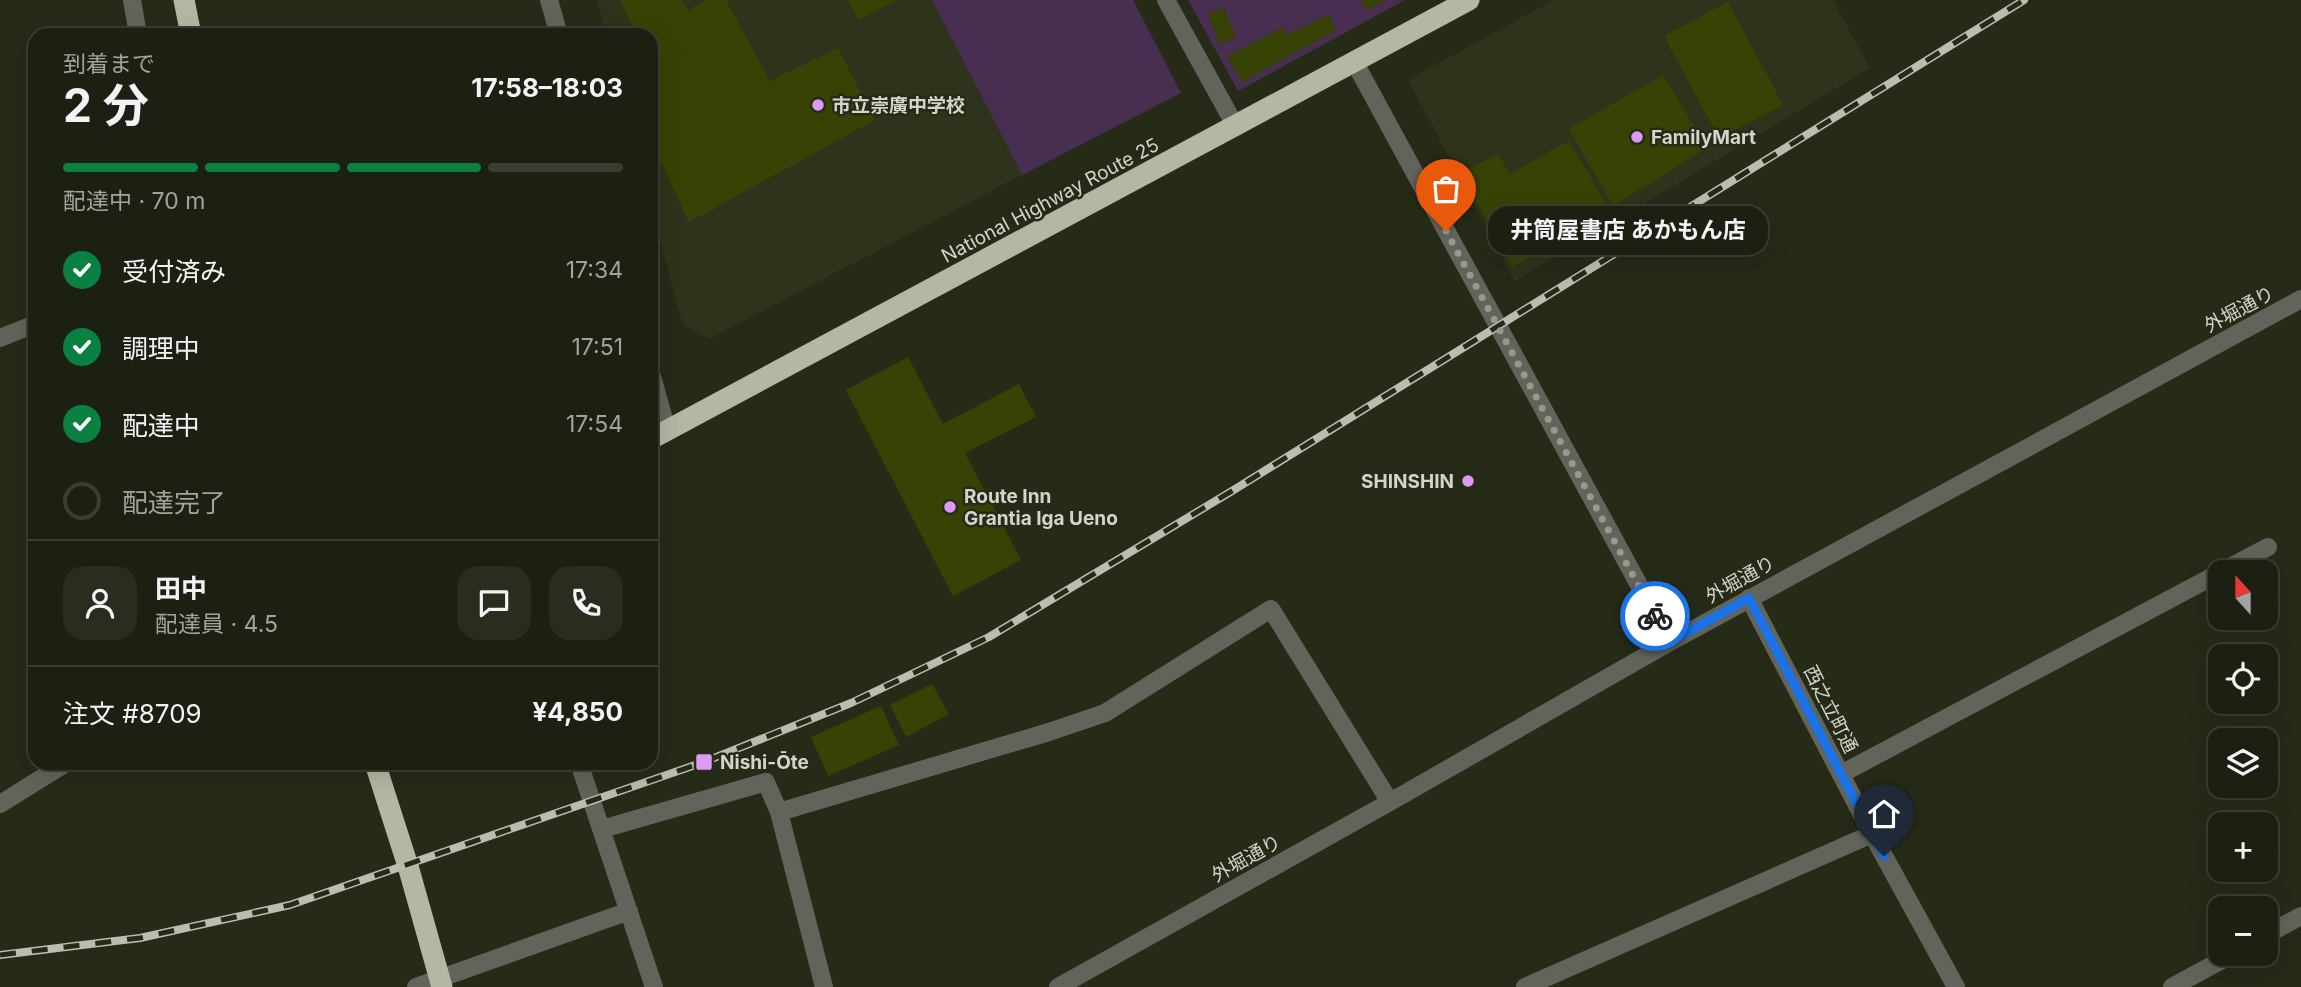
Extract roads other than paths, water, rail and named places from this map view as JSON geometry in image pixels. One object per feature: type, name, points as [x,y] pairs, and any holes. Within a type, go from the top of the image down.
[{"type":"highway","points":[[184,0],[190,28]]},
{"type":"highway","name":"National Highway Route 25","points":[[659,435],[1469,0]]},
{"type":"highway","points":[[377,770],[408,866],[440,982]]},
{"type":"street","points":[[132,0],[137,28]]},
{"type":"street","points":[[549,0],[557,28]]},
{"type":"street","points":[[1166,0],[1236,127]]},
{"type":"street","points":[[1355,63],[1670,642]]},
{"type":"street","name":"外堀通り","points":[[1058,987],[1390,803],[1749,598],[2301,299]]},
{"type":"street","points":[[0,338],[28,327]]},
{"type":"street","points":[[1841,774],[2268,547]]},
{"type":"street","name":"西之立町通","points":[[1749,598],[1872,834],[1956,987]]},
{"type":"street","points":[[779,812],[1105,713],[1271,609],[1390,803]]},
{"type":"street","points":[[0,804],[55,770]]},
{"type":"street","points":[[581,770],[654,987]]},
{"type":"street","points":[[602,829],[766,782],[779,812],[824,987]]},
{"type":"street","points":[[1525,987],[1872,834]]},
{"type":"street","points":[[416,987],[440,982],[629,911]]},
{"type":"street","points":[[2278,928],[2301,916]]},
{"type":"street","points":[[2172,987],[2211,966]]},
{"type":"railway","points":[[0,955],[140,938],[290,905],[704,762],[851,703],[989,637],[1232,491],[2024,0]]},
{"type":"place","name":"市立崇廣中学校","points":[[818,105]]},
{"type":"place","name":"FamilyMart","points":[[1637,137]]},
{"type":"place","name":"井筒屋書店 あかもん店","points":[[1446,231]]},
{"type":"place","name":"SHINSHIN","points":[[1468,481]]},
{"type":"place","name":"Route Inn Grantia Iga Ueno","points":[[950,507]]},
{"type":"place","name":"Nishi-Ōte","points":[[704,762]]}]
